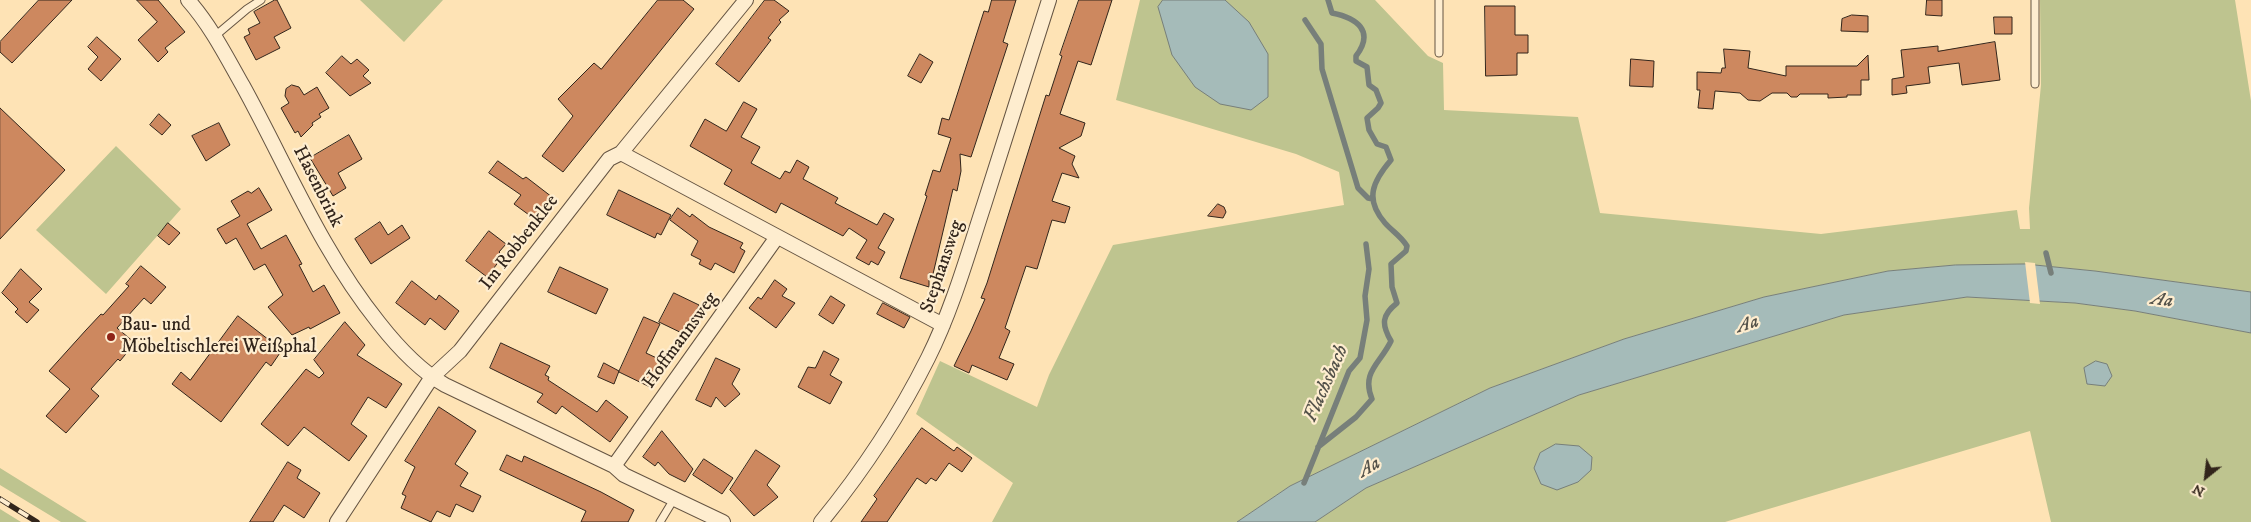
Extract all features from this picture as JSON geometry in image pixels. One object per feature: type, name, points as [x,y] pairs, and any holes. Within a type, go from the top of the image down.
[{"type":"street","name":"Hasenbrink","points":[[188,0],[215,36],[274,141],[326,246],[357,296],[392,339],[432,377]]},
{"type":"street","name":"Im Robbenklee","points":[[337,522],[432,377],[460,351],[609,159],[621,153],[746,0]]},
{"type":"street","name":"Stephansweg","points":[[821,522],[847,490],[888,430],[928,358],[943,325],[963,271],[1049,0]]},
{"type":"street","points":[[621,153],[943,325]]},
{"type":"street","name":"Hoffmannsweg","points":[[614,466],[778,237]]},
{"type":"street","points":[[432,377],[614,466],[624,476],[723,522]]},
{"type":"lane","points":[[215,36],[247,9],[261,0]]},
{"type":"lane","points":[[1439,0],[1439,53]]},
{"type":"lane","points":[[2034,0],[2035,84]]},
{"type":"lane","points":[[660,522],[674,499]]},
{"type":"green space","points":[[360,0],[443,0],[404,42]]},
{"type":"green space","points":[[1140,0],[1375,0],[1428,56],[1443,63],[1444,110],[1578,117],[1600,213],[1821,234],[2017,210],[2020,229],[2030,229],[2029,208],[2041,85],[2040,0],[2235,0],[2251,101],[2251,292],[2095,271],[2025,264],[1955,265],[1888,271],[1764,297],[1624,339],[1490,388],[1290,486],[1237,522],[992,522],[1013,483],[916,414],[940,361],[1037,407],[1049,375],[1113,245],[1344,205],[1339,172],[1296,154],[1116,100]]},
{"type":"green space","points":[[116,146],[181,209],[106,294],[36,230]]},
{"type":"green space","points":[[1967,297],[2075,303],[2135,311],[2251,333],[2251,522],[2051,522],[2030,431],[1725,522],[1315,522],[1366,488],[1579,395],[1844,315]]},
{"type":"green space","points":[[0,468],[87,522],[61,522],[0,485]]},
{"type":"green space","points":[[0,509],[21,522],[0,522]]},
{"type":"water","points":[[1163,0],[1225,0],[1249,22],[1268,54],[1268,97],[1251,110],[1220,104],[1195,87],[1172,55],[1158,7]]},
{"type":"water","name":"Aa","points":[[2025,264],[2095,271],[2251,292],[2251,333],[2135,311],[2075,303],[1967,297],[1844,315],[1579,395],[1366,488],[1315,522],[1237,522],[1290,486],[1490,388],[1624,339],[1764,297],[1888,271],[1955,265]]},
{"type":"water","points":[[2096,361],[2107,364],[2112,376],[2105,386],[2087,384],[2084,368]]},
{"type":"water","points":[[1556,444],[1579,446],[1592,457],[1591,470],[1578,482],[1557,490],[1541,484],[1534,468],[1540,453]]},
{"type":"pier","points":[[2025,262],[2035,263],[2040,304],[2030,303]]},
{"type":"building","points":[[39,0],[72,0],[12,63],[0,52],[0,42]]},
{"type":"building","points":[[137,0],[158,0],[185,32],[165,48],[168,52],[158,62],[138,40],[157,22]]},
{"type":"building","points":[[277,0],[291,28],[274,37],[280,48],[256,60],[244,37],[250,34],[248,29],[260,23],[254,12]]},
{"type":"building","points":[[658,0],[683,0],[694,9],[563,172],[542,156],[573,116],[558,99],[594,63],[601,69]]},
{"type":"building","points":[[765,0],[774,0],[789,11],[779,20],[781,22],[768,38],[771,40],[739,82],[716,64]]},
{"type":"building","points":[[992,0],[1016,0],[1003,42],[1008,44],[971,157],[960,154],[961,171],[957,191],[953,189],[933,274],[929,273],[929,287],[900,278],[927,196],[925,195],[933,170],[940,172],[951,138],[938,134],[942,118],[949,120],[984,11],[988,12]]},
{"type":"building","points":[[1079,0],[1112,0],[1091,65],[1078,61],[1060,114],[1085,123],[1081,136],[1059,148],[1075,156],[1072,164],[1079,178],[1062,173],[1052,201],[1070,207],[1065,223],[1052,220],[1037,269],[1026,266],[1005,328],[1010,331],[999,358],[1014,364],[1007,380],[972,365],[969,373],[954,366],[985,299],[981,298],[1046,95],[1049,96],[1062,56],[1060,55]]},
{"type":"building","points":[[1927,0],[1942,0],[1942,16],[1926,15]]},
{"type":"building","points":[[1485,6],[1515,6],[1515,35],[1528,35],[1528,53],[1517,53],[1517,75],[1486,76]]},
{"type":"building","points":[[1852,15],[1868,16],[1868,32],[1841,31],[1842,19]]},
{"type":"building","points":[[1994,17],[2012,17],[2012,34],[1995,34]]},
{"type":"building","points":[[97,37],[121,59],[101,81],[88,69],[98,57],[88,47]]},
{"type":"building","points":[[1995,42],[2000,80],[1962,85],[1959,63],[1928,67],[1930,83],[1906,86],[1907,93],[1892,95],[1892,79],[1904,77],[1901,50],[1938,46],[1938,51]]},
{"type":"building","points":[[1724,49],[1750,51],[1748,68],[1786,76],[1786,66],[1857,66],[1868,55],[1869,80],[1861,80],[1861,95],[1847,95],[1847,97],[1828,98],[1828,94],[1800,94],[1797,97],[1791,97],[1787,93],[1772,93],[1760,101],[1748,100],[1740,93],[1715,91],[1713,109],[1698,108],[1700,90],[1697,90],[1697,72],[1721,73],[1722,68],[1725,68]]},
{"type":"building","points":[[920,54],[933,62],[921,83],[908,76]]},
{"type":"building","points":[[342,56],[351,64],[357,59],[369,70],[363,76],[371,83],[350,96],[326,73]]},
{"type":"building","points":[[1631,59],[1654,61],[1653,87],[1630,86]]},
{"type":"building","points":[[292,85],[299,87],[304,95],[317,87],[329,108],[319,114],[321,117],[312,123],[313,125],[301,137],[298,131],[295,133],[281,108],[289,103],[285,96],[286,89]]},
{"type":"building","points":[[744,102],[757,109],[741,137],[760,147],[751,163],[780,179],[785,171],[790,173],[797,160],[809,167],[803,179],[838,198],[835,203],[877,225],[884,213],[894,219],[878,248],[885,252],[878,265],[871,261],[869,265],[856,258],[867,240],[849,228],[843,236],[781,203],[776,213],[724,184],[732,170],[690,146],[705,119],[726,131]]},
{"type":"building","points":[[0,108],[65,170],[0,239]]},
{"type":"building","points":[[159,114],[171,125],[162,135],[150,125]]},
{"type":"building","points":[[219,123],[230,145],[206,161],[192,136]]},
{"type":"building","points":[[349,135],[362,159],[338,173],[346,188],[333,196],[310,158]]},
{"type":"building","points":[[498,161],[523,179],[526,177],[552,197],[536,220],[514,204],[521,195],[489,173]]},
{"type":"building","points":[[259,188],[272,210],[247,224],[261,249],[286,235],[302,264],[299,265],[313,292],[324,285],[340,313],[310,329],[309,327],[292,335],[268,307],[283,295],[265,264],[254,270],[236,238],[226,244],[217,229],[240,216],[231,201],[248,191],[251,193]]},
{"type":"building","points":[[619,190],[671,215],[661,235],[657,233],[655,238],[607,215]]},
{"type":"building","points":[[1218,204],[1224,207],[1226,212],[1223,218],[1208,216]]},
{"type":"building","points":[[678,208],[690,217],[692,214],[709,227],[743,243],[740,248],[745,251],[734,273],[715,263],[711,270],[699,264],[701,260],[691,255],[698,241],[670,220]]},
{"type":"building","points":[[380,222],[388,235],[402,225],[410,238],[371,264],[355,239]]},
{"type":"building","points":[[168,223],[180,233],[169,245],[158,236]]},
{"type":"building","points":[[489,231],[506,244],[499,252],[503,256],[487,277],[466,261]]},
{"type":"building","points":[[141,266],[166,287],[151,304],[144,298],[117,328],[135,343],[120,361],[118,359],[91,389],[99,396],[66,433],[46,416],[70,389],[49,371],[129,286],[126,284]]},
{"type":"building","points":[[560,267],[608,289],[596,314],[548,292]]},
{"type":"building","points":[[21,269],[42,289],[29,302],[39,310],[27,323],[15,312],[18,309],[2,293]]},
{"type":"building","points":[[775,280],[787,289],[782,296],[795,303],[776,328],[749,308],[758,297],[761,299]]},
{"type":"building","points":[[412,281],[436,300],[439,295],[459,311],[445,330],[430,318],[425,325],[396,303]]},
{"type":"building","points":[[674,293],[699,305],[696,312],[699,313],[688,336],[659,322]]},
{"type":"building","points":[[831,296],[845,305],[833,324],[819,315]]},
{"type":"building","points":[[883,303],[910,317],[904,328],[877,314]]},
{"type":"building","points":[[238,316],[282,350],[271,366],[266,362],[221,422],[172,384],[181,372],[190,380]]},
{"type":"building","points":[[644,317],[660,324],[646,353],[663,361],[650,387],[619,372]]},
{"type":"building","points":[[345,322],[365,345],[357,355],[402,384],[386,408],[368,397],[351,424],[367,436],[349,461],[304,427],[288,446],[261,424],[306,369],[319,378],[324,373],[314,360]]},
{"type":"building","points":[[501,343],[550,366],[545,375],[549,377],[548,380],[597,412],[606,400],[628,417],[610,442],[562,406],[556,414],[537,402],[543,394],[490,368]]},
{"type":"building","points":[[824,351],[839,359],[830,375],[842,382],[830,404],[798,387],[808,367],[815,368]]},
{"type":"building","points":[[716,358],[740,369],[732,384],[740,394],[725,407],[716,397],[711,407],[696,400]]},
{"type":"building","points":[[604,363],[619,371],[614,384],[598,377]]},
{"type":"building","points":[[439,407],[476,431],[455,464],[468,473],[460,486],[481,496],[473,512],[456,504],[450,517],[437,511],[431,522],[401,508],[406,496],[402,494],[415,467],[405,461]]},
{"type":"building","points":[[922,428],[954,451],[957,447],[972,458],[962,472],[949,463],[936,481],[931,478],[926,484],[917,478],[887,522],[861,522],[877,499],[874,496]]},
{"type":"building","points":[[662,431],[693,469],[685,482],[669,474],[658,462],[655,466],[643,457]]},
{"type":"building","points":[[756,450],[780,466],[767,485],[778,497],[754,516],[730,490]]},
{"type":"building","points":[[507,455],[522,462],[524,456],[601,492],[634,510],[628,522],[581,522],[586,511],[500,470]]},
{"type":"building","points":[[704,459],[733,478],[722,494],[693,475]]},
{"type":"building","points":[[288,462],[301,470],[297,478],[320,493],[304,518],[284,505],[273,522],[250,522]]},
{"type":"waterway","name":"Flachsbach","points":[[1318,447],[1356,417],[1372,399],[1369,390],[1370,375],[1391,341],[1386,330],[1385,320],[1388,312],[1397,303],[1392,287],[1391,264],[1406,251],[1407,246],[1378,214],[1373,198],[1373,190],[1376,183],[1391,160],[1386,147],[1377,144],[1369,130],[1367,118],[1381,103],[1376,90],[1369,85],[1367,67],[1356,61],[1356,56],[1364,39],[1363,33],[1356,22],[1332,13],[1328,0]]},
{"type":"waterway","name":"Flachsbach","points":[[1305,20],[1321,44],[1322,69],[1358,188],[1368,198],[1373,199]]},
{"type":"waterway","name":"Flachsbach","points":[[1304,483],[1349,371],[1360,358],[1367,320],[1365,296],[1369,269],[1366,244]]},
{"type":"waterway","points":[[2046,253],[2051,273]]},
{"type":"railway","points":[[0,499],[37,522]]},
{"type":"place","name":"Bau- und Möbeltischlerei Weißphal","points":[[111,337]]}]
